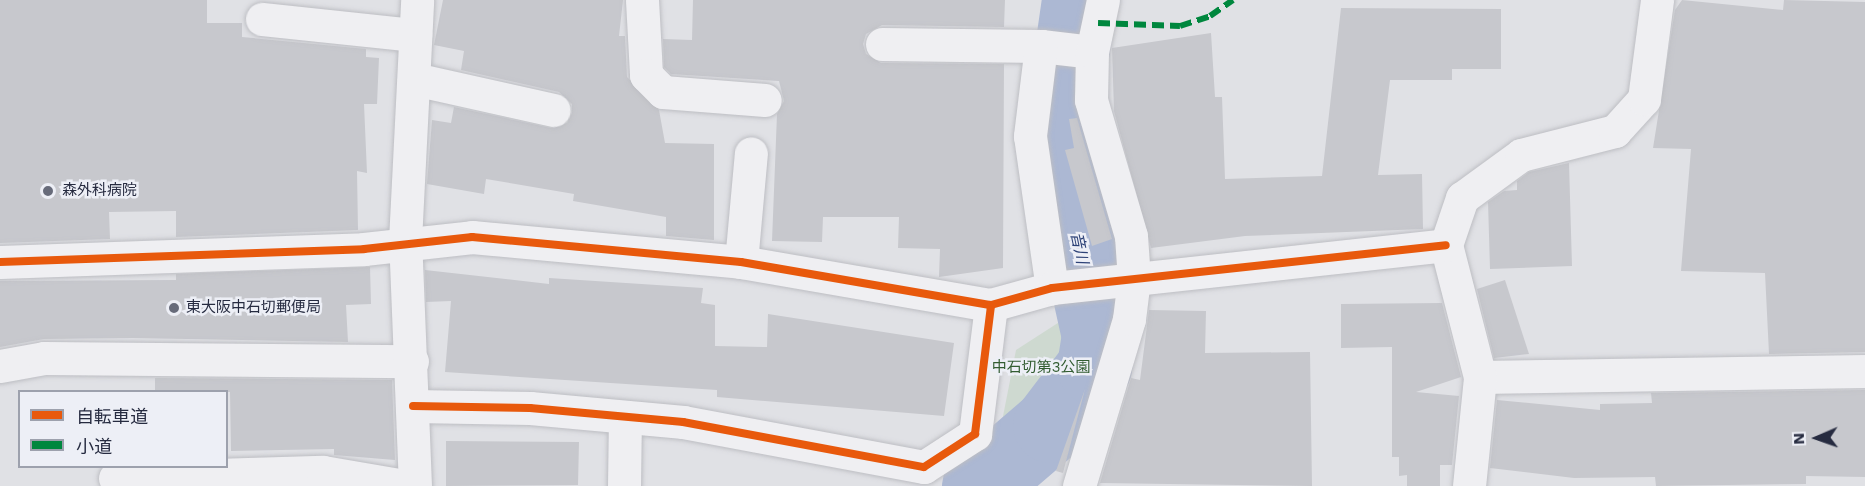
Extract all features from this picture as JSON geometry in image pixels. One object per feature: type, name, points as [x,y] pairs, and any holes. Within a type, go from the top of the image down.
[{"type":"street","points":[[415,486],[412,361],[405,241],[417,0]]},
{"type":"street","points":[[642,0],[646,75],[663,92],[765,100]]},
{"type":"street","points":[[1057,288],[1030,136],[1068,49],[1103,0]]},
{"type":"street","points":[[1469,486],[1480,377],[1446,245],[1462,198],[1521,155],[1615,131],[1644,99],[1657,0]]},
{"type":"street","points":[[262,19],[416,35]]},
{"type":"street","points":[[882,44],[1068,49]]},
{"type":"street","points":[[1068,49],[1090,100],[1131,236],[1127,280],[1130,319],[1079,486]]},
{"type":"street","points":[[414,79],[554,110]]},
{"type":"street","points":[[741,262],[751,153]]},
{"type":"street","points":[[0,262],[364,249],[405,241],[472,237],[741,262],[991,306],[1057,288],[1446,245]]},
{"type":"street","points":[[413,406],[683,422],[924,467],[975,434],[991,306]]},
{"type":"street","points":[[0,366],[44,358],[412,361]]},
{"type":"street","points":[[1480,377],[1865,371]]},
{"type":"street","points":[[624,486],[625,417]]},
{"type":"street","points":[[115,478],[323,472],[405,486]]},
{"type":"green space","name":"中石切第3公園","points":[[1078,310],[1082,349],[1049,411],[995,457],[1016,350]]},
{"type":"building","points":[[0,0],[207,0],[207,23],[242,23],[242,37],[366,49],[366,57],[379,58],[377,104],[364,104],[367,173],[357,171],[358,230],[176,237],[176,211],[109,212],[110,239],[0,243]]},
{"type":"building","points":[[443,0],[623,0],[619,36],[625,36],[627,77],[659,110],[665,143],[714,144],[714,240],[666,236],[666,217],[573,201],[574,194],[486,179],[484,194],[427,184],[432,120],[451,123],[454,107],[551,128],[567,123],[572,113],[572,104],[559,92],[461,70],[464,51],[434,45]]},
{"type":"building","points":[[693,0],[1005,0],[1004,27],[882,25],[866,34],[863,44],[866,54],[881,63],[1004,64],[1003,268],[939,277],[940,249],[898,248],[899,217],[823,217],[822,242],[772,241],[777,114],[784,101],[779,81],[671,74],[664,67],[663,39],[692,40]]},
{"type":"building","points":[[1682,0],[1783,10],[1784,0],[1865,2],[1865,352],[1769,354],[1765,273],[1681,271],[1691,149],[1653,148],[1675,10]]},
{"type":"building","points":[[1341,8],[1501,9],[1501,69],[1452,69],[1452,80],[1390,80],[1378,175],[1422,174],[1423,229],[1245,236],[1151,248],[1114,111],[1112,48],[1211,33],[1215,97],[1222,97],[1225,179],[1322,176]]},
{"type":"building","points":[[1077,118],[1112,239],[1092,246],[1065,150],[1074,148],[1069,119]]},
{"type":"building","points":[[1569,163],[1572,266],[1490,269],[1488,202],[1504,191],[1517,190],[1517,181],[1529,172]]},
{"type":"building","points":[[370,267],[371,304],[346,305],[348,342],[132,338],[44,339],[0,347],[0,281],[176,280],[176,274]]},
{"type":"building","points":[[425,270],[549,284],[549,278],[703,288],[701,303],[715,305],[715,346],[767,347],[768,314],[954,343],[944,416],[717,397],[717,390],[445,372],[451,301],[426,302]]},
{"type":"building","points":[[1505,280],[1529,354],[1494,358],[1477,289]]},
{"type":"building","points":[[1442,303],[1461,377],[1416,392],[1459,396],[1452,465],[1440,465],[1440,486],[1407,486],[1407,475],[1399,476],[1399,457],[1392,457],[1392,347],[1341,348],[1341,304]]},
{"type":"building","points":[[1149,310],[1206,311],[1205,353],[1310,352],[1312,486],[1100,483],[1131,378],[1140,380]]},
{"type":"building","points":[[155,378],[392,380],[395,460],[334,455],[334,449],[231,451],[230,392],[228,390],[155,390]]},
{"type":"building","points":[[1085,389],[1063,473],[1056,471]]},
{"type":"building","points":[[1865,390],[1865,477],[1806,476],[1806,484],[1656,486],[1655,477],[1574,478],[1490,468],[1497,400],[1600,410],[1600,404],[1652,403],[1651,393]]},
{"type":"building","points":[[446,441],[579,442],[578,485],[446,486]]},
{"type":"waterway","name":"音川","points":[[979,486],[1050,425],[1094,367],[1099,336],[1066,187],[1060,132],[1079,0]]},
{"type":"marked path","points":[[1098,23],[1180,26],[1210,16],[1233,0]]},
{"type":"cycle path","points":[[0,262],[364,249],[472,237],[741,262],[991,305],[1052,288],[1446,245]]},
{"type":"cycle path","points":[[413,406],[530,408],[683,422],[924,467],[975,434],[991,305]]},
{"type":"place","name":"森外科病院","points":[[48,191]]},
{"type":"place","name":"東大阪中石切郵便局","points":[[174,308]]}]
